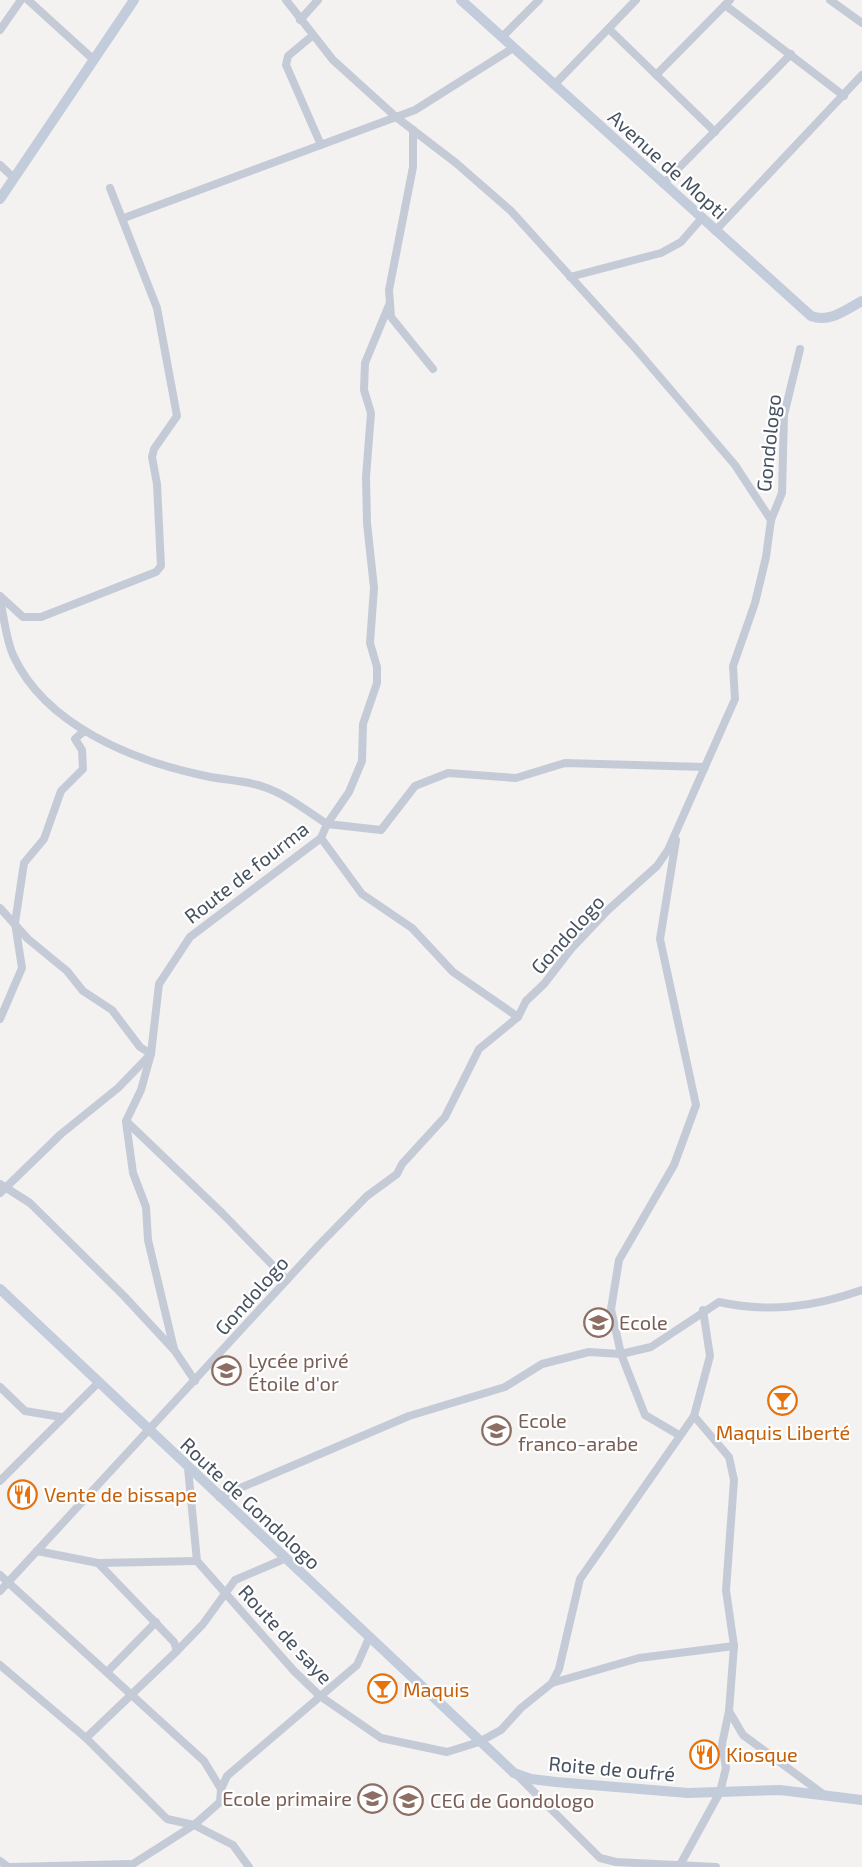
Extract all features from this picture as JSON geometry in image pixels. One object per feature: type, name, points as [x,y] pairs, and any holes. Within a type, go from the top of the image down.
[{"type":"street","points":[[0,30],[21,0]]},
{"type":"street","points":[[28,0],[94,60]]},
{"type":"street","points":[[0,199],[134,0]]},
{"type":"street","points":[[286,0],[333,60],[396,117],[456,163],[511,211],[735,465],[771,520]]},
{"type":"street","points":[[300,20],[318,0]]},
{"type":"street","name":"Avenue de Mopti","points":[[461,0],[701,219],[812,316],[822,320],[862,301]]},
{"type":"street","points":[[502,37],[539,0]]},
{"type":"street","points":[[554,85],[636,0]]},
{"type":"street","points":[[830,0],[862,23]]},
{"type":"street","points":[[656,75],[728,2],[844,96]]},
{"type":"street","points":[[609,28],[715,132]]},
{"type":"street","points":[[312,36],[288,57],[286,65],[321,145]]},
{"type":"street","points":[[124,218],[415,110],[513,48]]},
{"type":"street","points":[[663,184],[791,54]]},
{"type":"street","points":[[715,231],[862,75]]},
{"type":"street","points":[[413,130],[413,167],[389,290],[389,305],[391,317],[433,369]]},
{"type":"street","points":[[0,165],[14,178]]},
{"type":"street","points":[[0,597],[23,617],[41,617],[156,572],[161,566],[157,484],[152,456],[154,449],[177,416],[157,308],[124,218],[110,188]]},
{"type":"street","points":[[570,277],[661,253],[681,242],[701,219]]},
{"type":"street","points":[[0,597],[12,654],[22,673],[39,694],[83,732],[131,755],[200,775],[265,787],[327,824],[349,792],[362,761],[363,724],[376,683],[377,667],[370,643],[374,588],[366,512],[371,413],[364,390],[365,363],[389,305]]},
{"type":"street","name":"Gondologo","points":[[0,1591],[286,1280],[367,1196],[397,1174],[402,1164],[444,1117],[479,1049],[518,1017],[526,1001],[544,984],[572,949],[608,910],[657,866],[678,830],[735,699],[733,666],[755,603],[766,557],[771,520],[782,493],[784,415],[800,349]]},
{"type":"street","points":[[1,1015],[22,968],[15,923],[24,863],[44,839],[61,791],[83,769],[82,750],[75,739],[83,732]]},
{"type":"street","name":"Route de fourma","points":[[126,1121],[141,1090],[151,1054],[159,984],[190,937],[321,838],[327,824],[381,830],[415,786],[448,773],[516,778],[565,763],[705,767]]},
{"type":"street","points":[[678,830],[660,939],[696,1106],[674,1165],[619,1260],[611,1309],[621,1354],[645,1415],[679,1435]]},
{"type":"street","points":[[321,838],[362,894],[412,928],[453,972],[518,1017]]},
{"type":"street","points":[[0,908],[28,939],[62,966],[83,991],[112,1011],[140,1047],[151,1054],[118,1088],[2,1188],[30,1203],[124,1296],[175,1351],[195,1381]]},
{"type":"street","points":[[126,1121],[222,1213],[286,1280]]},
{"type":"street","points":[[126,1121],[133,1173],[146,1207],[148,1240],[175,1351]]},
{"type":"street","name":"Route de Gondologo","points":[[0,1288],[147,1430],[479,1742]]},
{"type":"street","points":[[219,1497],[409,1416],[505,1387],[542,1364],[589,1352],[621,1354],[651,1347],[703,1310],[719,1302],[768,1309],[825,1303],[862,1290]]},
{"type":"street","points":[[552,1683],[559,1668],[580,1579],[694,1416],[710,1356],[703,1310]]},
{"type":"street","points":[[1,1477],[98,1383]]},
{"type":"street","points":[[0,1387],[26,1411],[61,1417]]},
{"type":"street","points":[[680,1865],[720,1792],[726,1768],[722,1744],[729,1711],[734,1646],[726,1590],[734,1480],[729,1457],[694,1416]]},
{"type":"street","points":[[37,1551],[98,1563],[197,1561],[188,1468]]},
{"type":"street","points":[[86,1738],[133,1695],[203,1624],[235,1580],[284,1558]]},
{"type":"street","name":"Route de saye","points":[[197,1561],[294,1671],[320,1696],[381,1738],[447,1752],[479,1742],[501,1730],[521,1708],[552,1683]]},
{"type":"street","points":[[98,1563],[174,1642],[177,1651]]},
{"type":"street","points":[[0,1575],[204,1761],[221,1789]]},
{"type":"street","points":[[107,1672],[156,1622]]},
{"type":"street","points":[[0,1861],[9,1867],[128,1866],[194,1826],[220,1802],[221,1789],[227,1776],[357,1665],[369,1638]]},
{"type":"street","points":[[552,1683],[639,1658],[734,1646]]},
{"type":"street","points":[[0,1665],[86,1738],[167,1819],[194,1826],[233,1845],[247,1866]]},
{"type":"street","points":[[729,1711],[742,1735],[826,1796]]},
{"type":"street","name":"Roite de oufré","points":[[479,1742],[514,1773],[531,1779],[688,1793],[780,1790],[862,1800]]},
{"type":"street","points":[[514,1773],[600,1858],[616,1862],[716,1867]]},
{"type":"place","name":"Ecole","points":[[598,1322]]},
{"type":"place","name":"Lycée privé Étoile d'or","points":[[227,1371]]},
{"type":"place","name":"Maquis Liberté","points":[[783,1401]]},
{"type":"place","name":"Ecole franco-arabe","points":[[497,1431]]},
{"type":"place","name":"Vente de bissape","points":[[23,1494]]},
{"type":"place","name":"Maquis","points":[[382,1689]]},
{"type":"place","name":"Kiosque","points":[[705,1754]]},
{"type":"place","name":"Ecole primaire","points":[[373,1798]]},
{"type":"place","name":"CEG de Gondologo","points":[[409,1800]]}]
